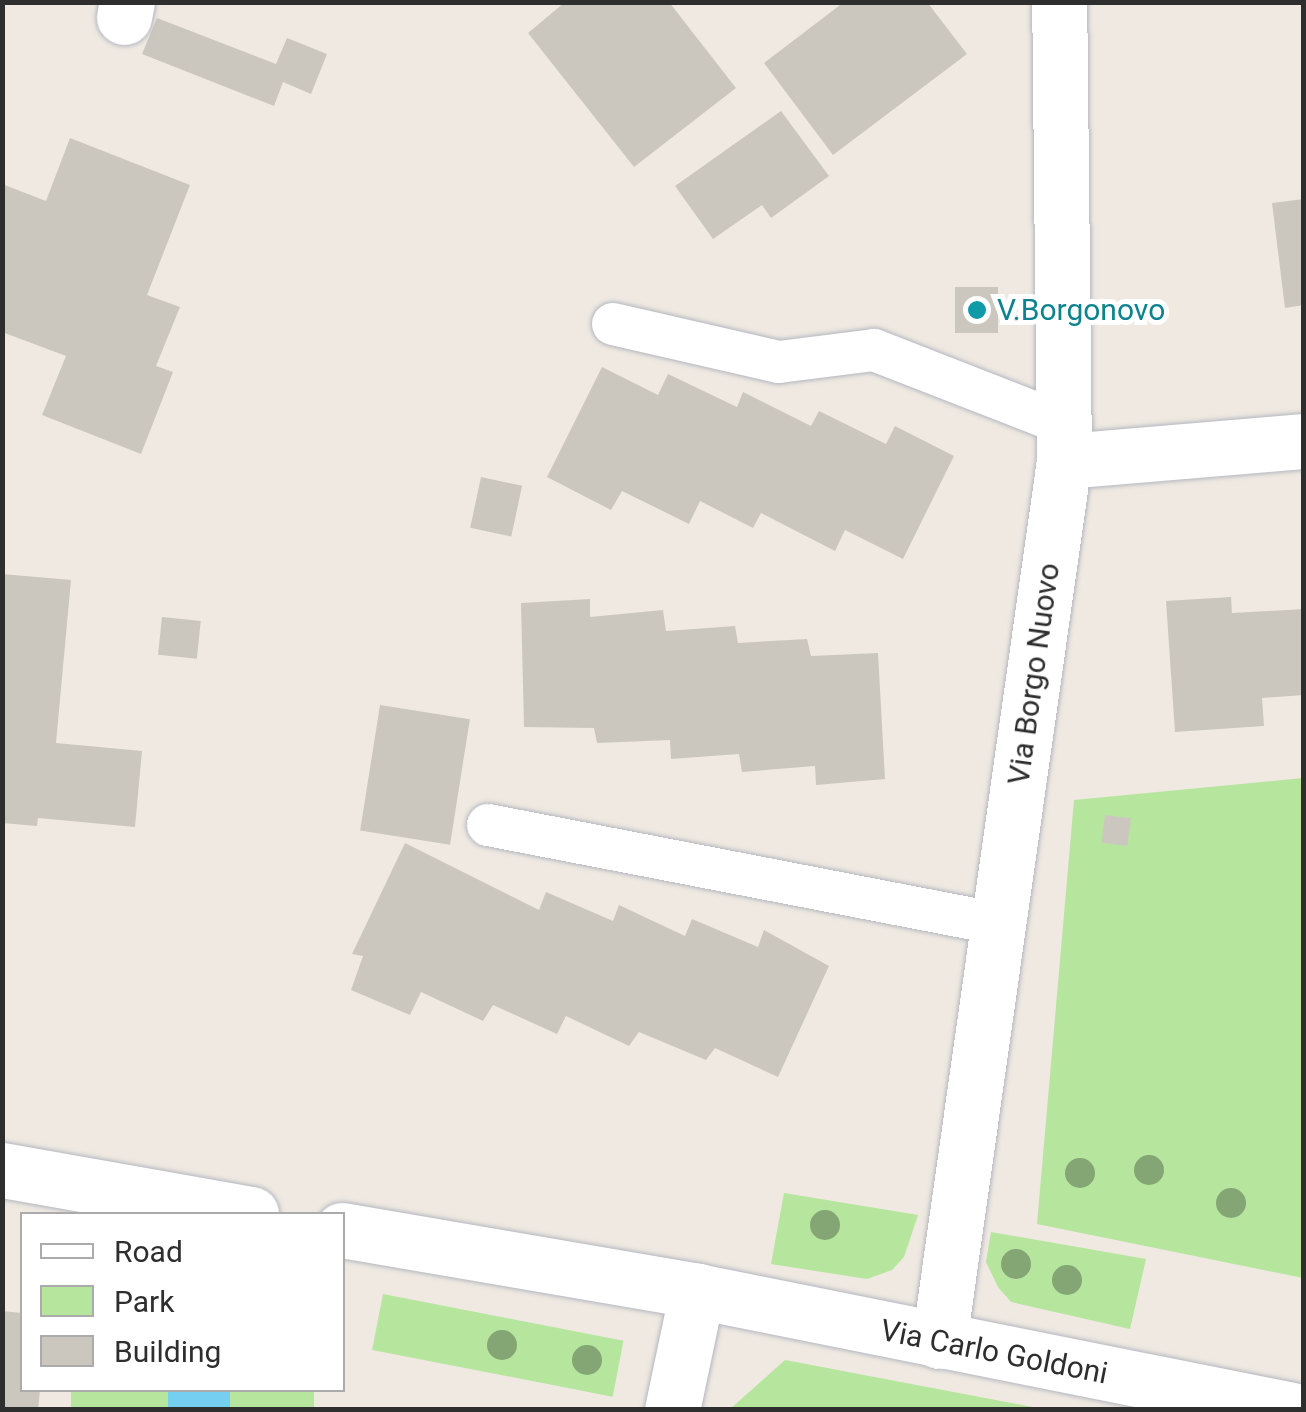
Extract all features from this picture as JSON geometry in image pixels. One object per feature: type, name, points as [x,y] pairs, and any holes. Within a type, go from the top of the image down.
[{"type":"street","name":"Via Borgo Nuovo","points":[[939,1341],[1064,443],[1060,2]]},
{"type":"street","points":[[1064,443],[1304,440]]},
{"type":"street","points":[[2,1170],[240,1212]]},
{"type":"street","name":"Via Carlo Goldoni","points":[[345,1231],[696,1291],[1292,1410]]},
{"type":"street","points":[[672,1410],[696,1291]]},
{"type":"lane","points":[[613,324],[779,362],[874,350],[1064,443]]},
{"type":"lane","points":[[488,825],[1000,924]]},
{"type":"green space","points":[[1303,778],[1303,1278],[1037,1224],[1074,800]]},
{"type":"green space","points":[[784,1193],[918,1215],[904,1257],[892,1270],[867,1279],[771,1264]]},
{"type":"green space","points":[[991,1232],[1146,1259],[1130,1329],[1011,1302],[998,1287],[986,1262]]},
{"type":"green space","points":[[383,1294],[623,1341],[613,1397],[372,1350]]},
{"type":"green space","points":[[785,1360],[1043,1409],[730,1409]]},
{"type":"green space","points":[[71,1392],[168,1392],[168,1410],[71,1410]]},
{"type":"green space","points":[[230,1392],[314,1392],[314,1410],[230,1410]]},
{"type":"water","points":[[168,1392],[230,1392],[230,1409],[168,1409]]},
{"type":"building","points":[[565,2],[669,2],[736,88],[634,167],[528,33]]},
{"type":"building","points":[[844,2],[927,2],[967,54],[833,155],[764,63]]},
{"type":"building","points":[[157,18],[276,64],[287,38],[327,54],[311,94],[283,82],[274,106],[142,54]]},
{"type":"building","points":[[781,111],[829,176],[771,218],[762,205],[713,239],[675,186]]},
{"type":"building","points":[[70,138],[190,185],[147,295],[180,307],[156,366],[173,372],[141,454],[42,415],[66,356],[2,332],[2,184],[46,201]]},
{"type":"building","points":[[1304,199],[1304,305],[1285,308],[1272,203]]},
{"type":"building","name":"V.Borgonovo","points":[[955,287],[998,287],[998,333],[955,333]]},
{"type":"building","points":[[602,367],[658,395],[668,374],[737,407],[743,392],[811,426],[819,411],[886,444],[895,426],[954,456],[903,559],[845,530],[835,551],[761,513],[753,528],[700,501],[689,524],[622,491],[611,510],[547,477]]},
{"type":"building","points":[[481,477],[522,486],[511,537],[470,528]]},
{"type":"building","points":[[2,574],[71,580],[56,743],[142,751],[135,827],[38,818],[37,826],[2,823]]},
{"type":"building","points":[[1231,597],[1232,613],[1304,609],[1304,695],[1262,698],[1264,726],[1175,732],[1166,601]]},
{"type":"building","points":[[590,599],[590,617],[663,610],[666,631],[735,626],[738,643],[807,639],[811,656],[878,653],[885,779],[816,785],[815,766],[742,772],[739,754],[671,759],[670,740],[597,743],[594,728],[524,727],[521,603]]},
{"type":"building","points":[[162,617],[201,621],[197,659],[158,655]]},
{"type":"building","points":[[380,705],[470,719],[450,845],[360,830]]},
{"type":"building","points":[[1105,815],[1131,818],[1127,846],[1102,843]]},
{"type":"building","points":[[405,843],[539,910],[546,892],[613,921],[619,905],[685,936],[692,919],[758,947],[764,930],[829,966],[778,1077],[715,1048],[706,1060],[639,1032],[629,1046],[566,1016],[557,1034],[493,1005],[483,1021],[421,992],[410,1015],[351,990],[363,956],[352,954]]},
{"type":"building","points":[[2,1311],[20,1313],[20,1392],[40,1392],[38,1410],[2,1410]]},
{"type":"place","name":"V.Borgonovo","points":[[977,310]]}]
